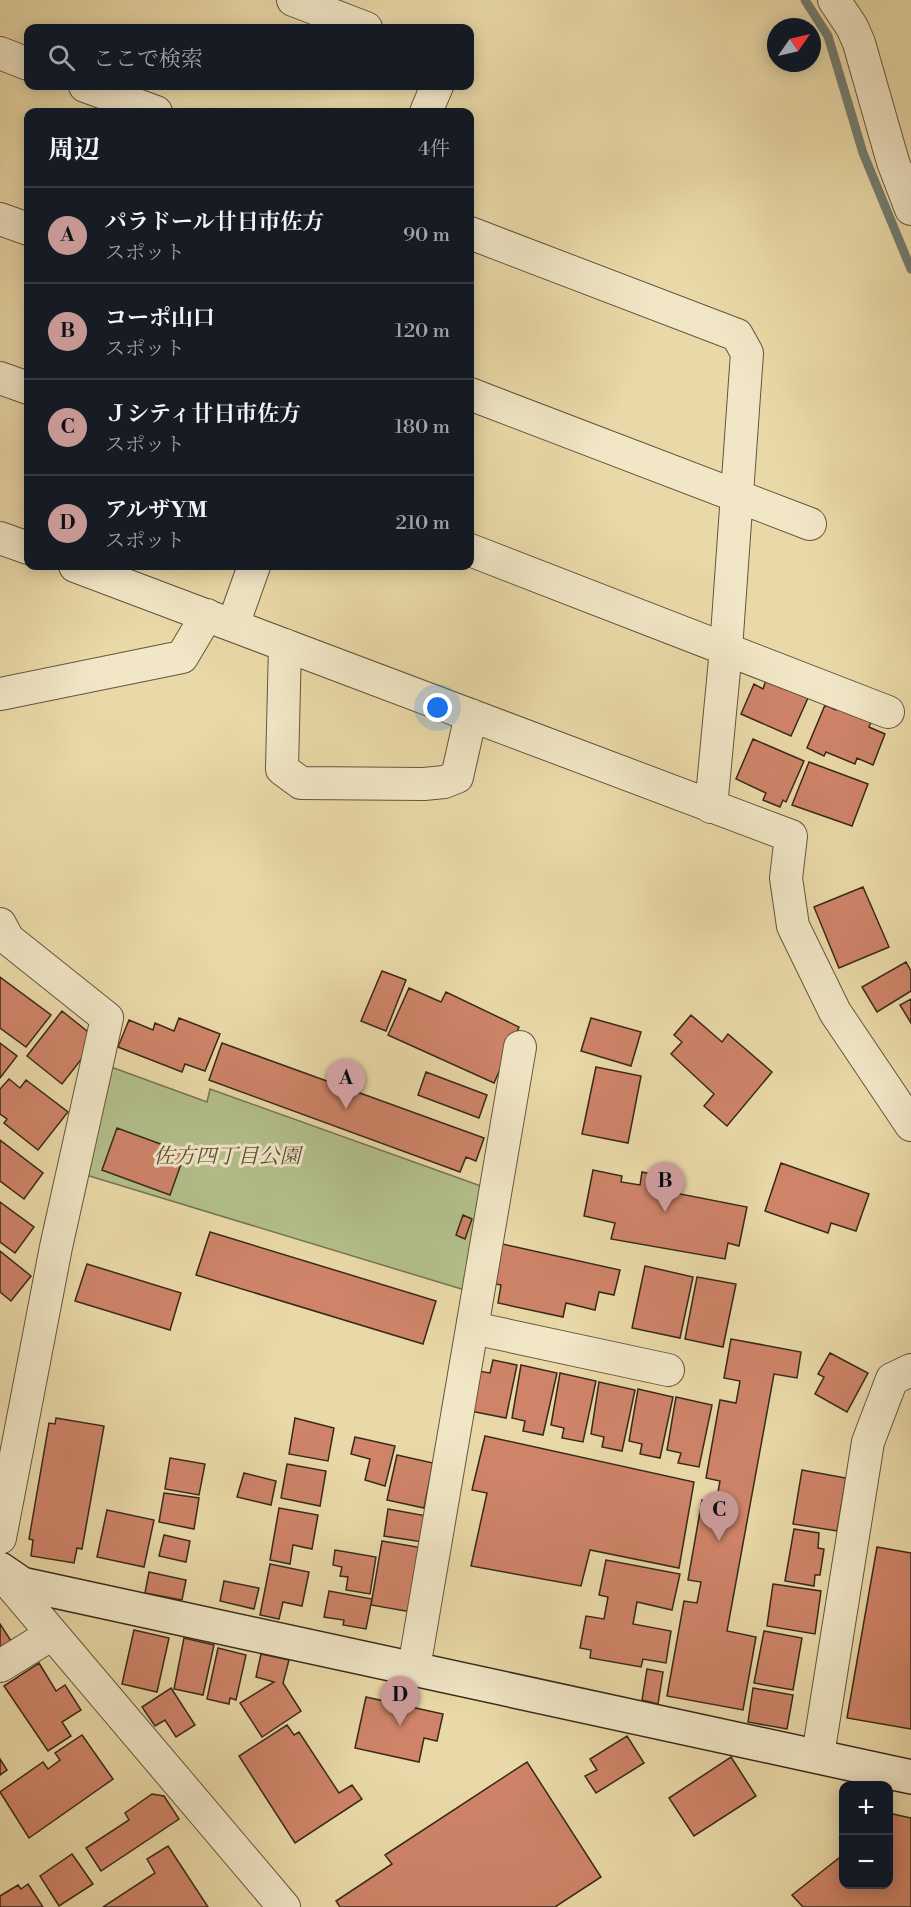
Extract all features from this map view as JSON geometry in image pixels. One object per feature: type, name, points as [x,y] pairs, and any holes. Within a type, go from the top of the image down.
[{"type":"street","points":[[293,0],[356,24]]},
{"type":"street","points":[[834,0],[852,27],[859,43],[893,162],[911,209]]},
{"type":"street","points":[[0,53],[24,62]]},
{"type":"street","points":[[96,90],[145,108]]},
{"type":"street","points":[[428,108],[435,90]]},
{"type":"street","points":[[0,219],[24,228]]},
{"type":"street","points":[[474,235],[737,335],[747,353],[726,649],[711,807]]},
{"type":"street","points":[[0,378],[24,387]]},
{"type":"street","points":[[474,396],[810,524]]},
{"type":"street","points":[[0,538],[24,547]]},
{"type":"street","points":[[474,552],[888,712]]},
{"type":"street","points":[[86,570],[791,836],[786,878],[793,926],[835,1012],[911,1125]]},
{"type":"street","points":[[0,694],[182,657],[220,620],[251,570]]},
{"type":"street","points":[[285,645],[282,770],[301,783],[424,784],[444,782],[457,777],[471,715]]},
{"type":"street","points":[[0,924],[8,939],[107,1018],[56,1247],[0,1538]]},
{"type":"street","points":[[414,1668],[520,1047]]},
{"type":"street","points":[[472,1328],[668,1370]]},
{"type":"street","points":[[818,1755],[868,1442],[892,1379],[911,1370]]},
{"type":"street","points":[[0,1571],[22,1584],[911,1777]]},
{"type":"street","points":[[0,1571],[284,1907]]},
{"type":"street","points":[[0,1666],[52,1634]]},
{"type":"green space","name":"佐方四丁目公園","points":[[111,1067],[207,1102],[210,1089],[481,1186],[468,1291],[86,1175]]},
{"type":"building","points":[[766,680],[808,698],[791,736],[741,714],[754,684],[763,689]]},
{"type":"building","points":[[838,704],[873,718],[869,727],[885,734],[873,765],[857,758],[855,764],[826,752],[824,756],[807,748],[825,705],[836,710]]},
{"type":"building","points":[[753,739],[804,761],[786,802],[783,800],[780,807],[763,800],[766,793],[736,779]]},
{"type":"building","points":[[809,762],[868,784],[852,826],[792,805]]},
{"type":"building","points":[[863,887],[889,947],[839,968],[814,907]]},
{"type":"building","points":[[906,962],[911,971],[911,991],[877,1012],[862,987]]},
{"type":"building","points":[[382,971],[406,980],[386,1031],[361,1021]]},
{"type":"building","points":[[0,977],[51,1015],[26,1047],[0,1028]]},
{"type":"building","points":[[409,988],[441,1002],[446,992],[519,1027],[494,1083],[388,1035]]},
{"type":"building","points":[[911,999],[911,1023],[900,1005]]},
{"type":"building","points":[[62,1011],[97,1039],[62,1084],[27,1056]]},
{"type":"building","points":[[691,1015],[722,1042],[728,1034],[772,1072],[727,1126],[704,1106],[714,1094],[671,1054],[682,1042],[674,1035]]},
{"type":"building","points":[[179,1018],[220,1034],[205,1071],[185,1064],[182,1072],[118,1047],[129,1020],[153,1030],[155,1023],[174,1031]]},
{"type":"building","points":[[591,1018],[641,1032],[631,1066],[581,1051]]},
{"type":"building","points":[[0,1043],[17,1056],[0,1078]]},
{"type":"building","points":[[222,1043],[484,1138],[476,1161],[466,1157],[460,1172],[209,1080]]},
{"type":"building","points":[[596,1067],[641,1076],[628,1143],[582,1134]]},
{"type":"building","points":[[426,1072],[487,1095],[479,1118],[418,1095]]},
{"type":"building","points":[[9,1079],[20,1088],[26,1080],[68,1112],[38,1150],[4,1123],[7,1119],[0,1114],[0,1089]]},
{"type":"building","points":[[117,1128],[185,1153],[170,1195],[102,1170]]},
{"type":"building","points":[[0,1140],[43,1173],[24,1199],[0,1181]]},
{"type":"building","points":[[781,1163],[869,1194],[856,1231],[831,1223],[828,1233],[765,1211]]},
{"type":"building","points":[[593,1170],[622,1176],[621,1182],[640,1185],[642,1172],[672,1179],[670,1192],[747,1207],[739,1246],[728,1243],[725,1259],[611,1239],[615,1223],[584,1216]]},
{"type":"building","points":[[0,1202],[34,1227],[15,1253],[0,1242]]},
{"type":"building","points":[[463,1215],[472,1219],[465,1239],[456,1235]]},
{"type":"building","points":[[210,1232],[436,1301],[423,1344],[196,1275]]},
{"type":"building","points":[[498,1243],[620,1270],[614,1295],[599,1292],[595,1310],[566,1303],[563,1317],[498,1303],[501,1285],[490,1283]]},
{"type":"building","points":[[0,1251],[31,1276],[11,1301],[0,1292]]},
{"type":"building","points":[[87,1264],[181,1293],[170,1330],[75,1301]]},
{"type":"building","points":[[645,1266],[693,1277],[680,1338],[632,1328]]},
{"type":"building","points":[[697,1277],[736,1284],[723,1347],[685,1339]]},
{"type":"building","points":[[731,1339],[801,1352],[797,1378],[774,1374],[727,1631],[756,1637],[743,1710],[667,1696],[684,1601],[697,1603],[701,1582],[688,1580],[702,1500],[716,1503],[720,1481],[706,1478],[720,1400],[736,1403],[740,1381],[724,1378]]},
{"type":"building","points":[[830,1353],[868,1373],[847,1412],[815,1394],[824,1377],[818,1374]]},
{"type":"building","points":[[493,1360],[517,1365],[506,1418],[470,1411],[478,1371],[490,1373]]},
{"type":"building","points":[[521,1365],[557,1373],[543,1435],[523,1431],[525,1421],[512,1418]]},
{"type":"building","points":[[560,1373],[596,1381],[583,1442],[562,1438],[564,1428],[551,1425]]},
{"type":"building","points":[[599,1382],[635,1390],[622,1451],[602,1447],[604,1437],[591,1434]]},
{"type":"building","points":[[638,1389],[673,1397],[660,1458],[640,1454],[642,1444],[629,1441]]},
{"type":"building","points":[[676,1397],[712,1405],[699,1467],[678,1463],[681,1453],[667,1450]]},
{"type":"building","points":[[56,1418],[104,1426],[82,1549],[77,1548],[74,1563],[31,1556],[33,1540],[29,1539],[49,1423],[55,1424]]},
{"type":"building","points":[[295,1418],[334,1428],[328,1461],[289,1454]]},
{"type":"building","points":[[485,1436],[694,1482],[679,1568],[590,1550],[581,1586],[471,1566],[487,1493],[472,1490]]},
{"type":"building","points":[[355,1437],[395,1446],[385,1486],[365,1480],[370,1459],[351,1454]]},
{"type":"building","points":[[397,1455],[433,1463],[424,1508],[387,1500]]},
{"type":"building","points":[[170,1458],[205,1464],[199,1495],[165,1489]]},
{"type":"building","points":[[287,1464],[326,1471],[320,1506],[281,1498]]},
{"type":"building","points":[[802,1470],[846,1478],[837,1531],[793,1524]]},
{"type":"building","points":[[244,1473],[276,1481],[271,1505],[237,1497]]},
{"type":"building","points":[[164,1493],[199,1498],[194,1529],[159,1522]]},
{"type":"building","points":[[279,1508],[318,1515],[312,1549],[293,1545],[290,1564],[270,1560]]},
{"type":"building","points":[[388,1509],[427,1516],[423,1542],[384,1536]]},
{"type":"building","points":[[107,1510],[154,1520],[144,1567],[97,1557]]},
{"type":"building","points":[[794,1529],[819,1533],[818,1548],[824,1549],[820,1575],[815,1575],[814,1586],[785,1581]]},
{"type":"building","points":[[164,1535],[190,1541],[186,1562],[159,1556]]},
{"type":"building","points":[[382,1541],[423,1548],[411,1612],[371,1605]]},
{"type":"building","points":[[877,1547],[911,1553],[911,1729],[847,1718]]},
{"type":"building","points":[[335,1550],[376,1557],[370,1594],[346,1590],[348,1577],[340,1576],[342,1567],[333,1565]]},
{"type":"building","points":[[606,1560],[680,1574],[672,1610],[637,1602],[633,1624],[671,1631],[666,1663],[643,1659],[641,1667],[590,1658],[591,1650],[580,1648],[586,1616],[604,1619],[608,1597],[599,1595]]},
{"type":"building","points":[[270,1564],[309,1572],[302,1606],[283,1602],[279,1619],[260,1615]]},
{"type":"building","points":[[149,1572],[186,1580],[182,1600],[145,1593]]},
{"type":"building","points":[[224,1581],[259,1588],[254,1609],[220,1601]]},
{"type":"building","points":[[773,1584],[821,1591],[815,1634],[767,1626]]},
{"type":"building","points":[[329,1591],[372,1599],[366,1629],[343,1625],[344,1620],[324,1617]]},
{"type":"building","points":[[0,1624],[15,1647],[0,1656]]},
{"type":"building","points":[[134,1630],[169,1638],[157,1692],[122,1684]]},
{"type":"building","points":[[764,1631],[802,1638],[793,1690],[754,1683]]},
{"type":"building","points":[[184,1638],[214,1645],[203,1695],[174,1689]]},
{"type":"building","points":[[218,1648],[246,1655],[236,1700],[230,1698],[229,1704],[207,1699]]},
{"type":"building","points":[[261,1654],[289,1660],[283,1683],[301,1711],[262,1737],[240,1703],[274,1682],[256,1677]]},
{"type":"building","points":[[39,1663],[56,1691],[65,1685],[81,1710],[62,1722],[71,1736],[48,1751],[4,1686]]},
{"type":"building","points":[[647,1669],[663,1672],[658,1704],[642,1700]]},
{"type":"building","points":[[171,1688],[195,1725],[176,1737],[165,1720],[155,1726],[142,1707]]},
{"type":"building","points":[[753,1688],[793,1695],[787,1729],[748,1722]]},
{"type":"building","points":[[366,1697],[443,1714],[437,1741],[424,1738],[419,1762],[355,1748]]},
{"type":"building","points":[[287,1725],[294,1735],[299,1732],[339,1793],[352,1785],[362,1799],[295,1843],[239,1756]]},
{"type":"building","points":[[82,1735],[113,1779],[29,1838],[0,1792],[43,1762],[48,1769],[60,1760],[55,1753]]},
{"type":"building","points":[[627,1736],[644,1763],[596,1793],[585,1776],[597,1770],[590,1759]]},
{"type":"building","points":[[731,1757],[756,1796],[694,1836],[669,1798]]},
{"type":"building","points":[[0,1759],[7,1770],[0,1775]]},
{"type":"building","points":[[527,1762],[601,1877],[555,1907],[340,1907],[336,1901],[392,1864],[385,1855]]},
{"type":"building","points":[[152,1794],[164,1796],[179,1819],[101,1871],[86,1848],[129,1820],[125,1813]]},
{"type":"building","points":[[893,1814],[911,1818],[911,1907],[803,1907],[792,1895],[839,1858],[839,1889],[893,1889]]},
{"type":"building","points":[[168,1846],[208,1907],[103,1907],[155,1873],[147,1859]]},
{"type":"building","points":[[72,1854],[93,1884],[59,1906],[40,1876]]},
{"type":"building","points":[[28,1884],[43,1907],[0,1907],[0,1896],[18,1885],[21,1889]]},
{"type":"waterway","points":[[805,0],[828,36],[863,153],[911,269]]},
{"type":"place","name":"パラドール廿日市佐方","points":[[346,1109]]},
{"type":"place","name":"コーポ山口","points":[[665,1212]]},
{"type":"place","name":"Ｊシティ廿日市佐方","points":[[719,1541]]},
{"type":"place","name":"アルザYM","points":[[400,1726]]}]
